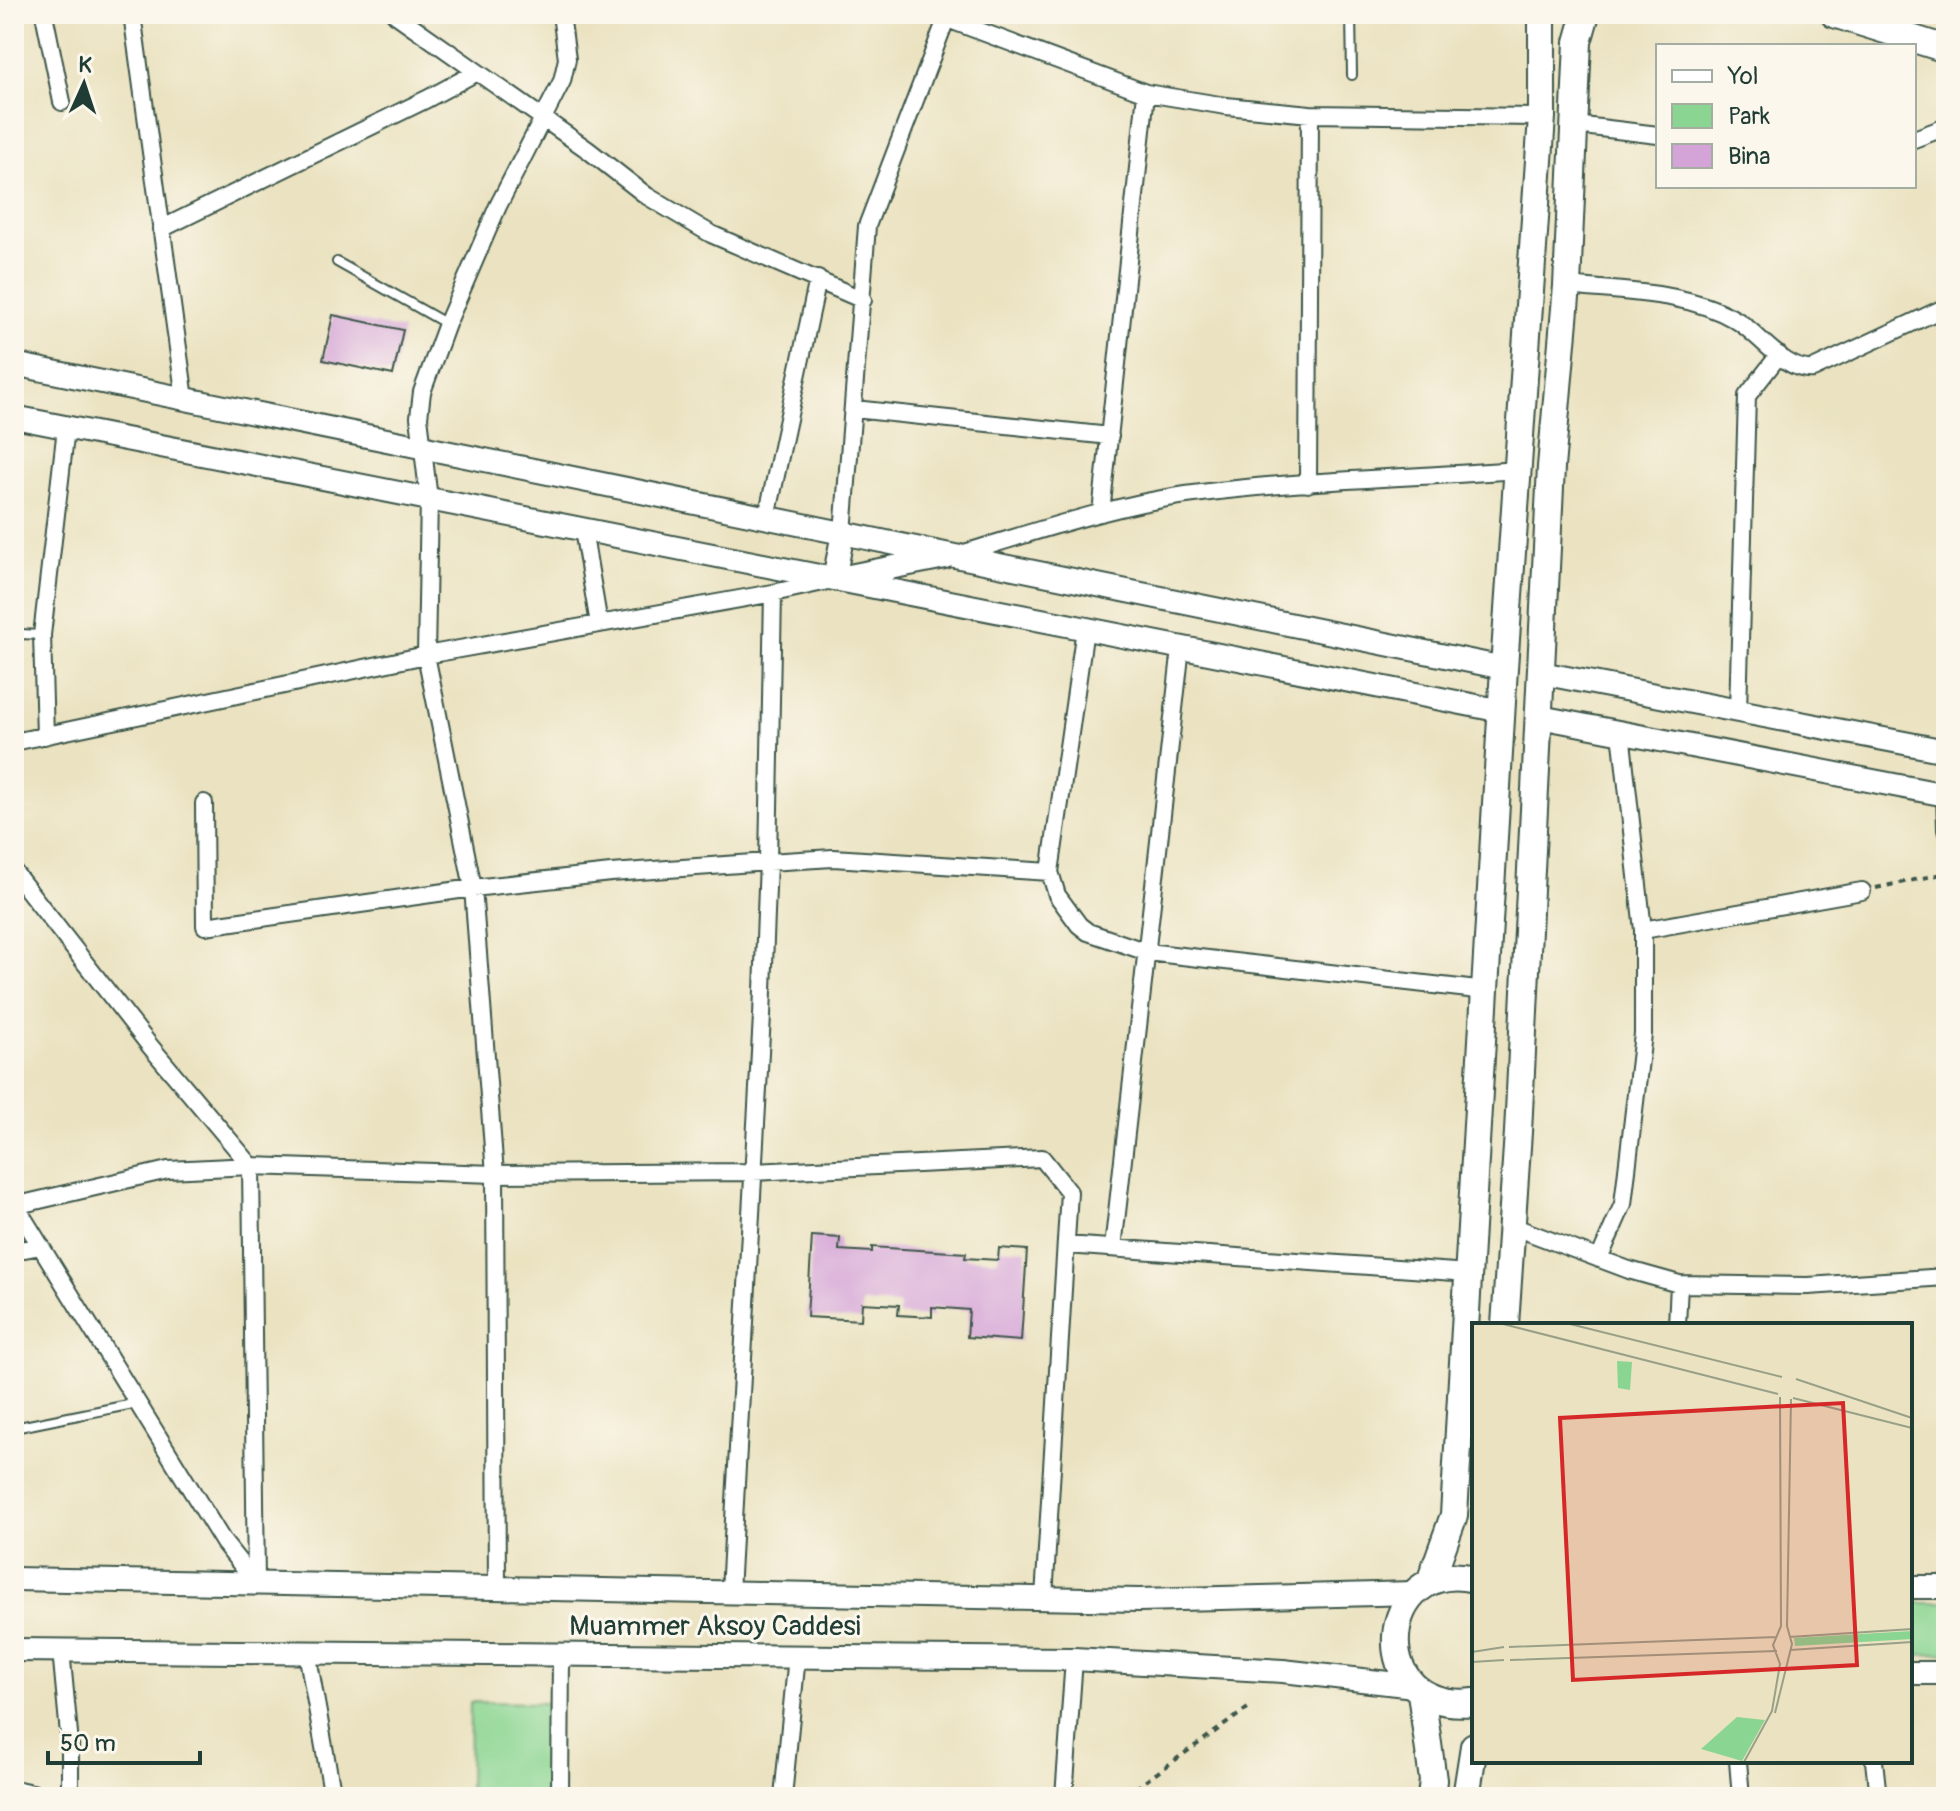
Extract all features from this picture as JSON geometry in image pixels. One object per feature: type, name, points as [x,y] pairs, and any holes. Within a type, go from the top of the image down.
[{"type":"main road","points":[[1431,1797],[1433,1780],[1418,1690],[1398,1663],[1394,1645],[1399,1617],[1422,1588],[1454,1515],[1504,668],[1542,117],[1542,14]]},
{"type":"main road","points":[[1505,1323],[1551,467],[1567,286],[1578,42],[1586,14]]},
{"type":"main road","points":[[1834,14],[1946,49]]},
{"type":"main road","points":[[1422,1588],[1447,1577],[1472,1579]]},
{"type":"main road","points":[[1418,1690],[1447,1703],[1472,1702]]},
{"type":"main road","points":[[1466,1797],[1472,1759]]},
{"type":"street","points":[[44,14],[62,102]]},
{"type":"street","points":[[132,14],[185,399]]},
{"type":"street","points":[[395,14],[647,196],[711,234],[863,300]]},
{"type":"street","points":[[497,1588],[495,1174],[473,888],[426,655],[429,499],[419,417],[422,392],[447,324],[498,206],[562,81],[567,59],[561,14]]},
{"type":"street","points":[[834,579],[843,533],[867,226],[943,16],[1146,93],[1226,106],[1310,114],[1542,117]]},
{"type":"street","points":[[161,229],[477,72]]},
{"type":"street","points":[[1101,513],[1146,93]]},
{"type":"street","points":[[1308,484],[1310,114]]},
{"type":"street","points":[[1575,125],[1656,135]]},
{"type":"street","points":[[1916,138],[1946,127]]},
{"type":"street","points":[[767,517],[818,279]]},
{"type":"street","points":[[1567,286],[1686,299],[1738,320],[1779,355],[1805,369],[1813,369],[1946,307]]},
{"type":"street","points":[[1738,711],[1747,396],[1779,355]]},
{"type":"street","points":[[14,364],[1504,668]]},
{"type":"street","points":[[854,409],[1110,436]]},
{"type":"street","points":[[14,417],[1502,711]]},
{"type":"street","points":[[45,736],[42,635],[66,428]]},
{"type":"street","points":[[14,742],[426,655],[773,593],[954,556],[1101,513],[1185,496],[1308,484],[1519,470]]},
{"type":"street","points":[[583,530],[599,624]]},
{"type":"street","points":[[730,1592],[768,862],[773,593]]},
{"type":"street","points":[[1085,629],[1050,872],[1057,895],[1079,925],[1088,932],[1147,952],[1486,991]]},
{"type":"street","points":[[1113,1248],[1181,647]]},
{"type":"street","points":[[1541,673],[1946,751]]},
{"type":"street","points":[[1540,717],[1945,794],[1946,830]]},
{"type":"street","points":[[1599,1259],[1623,1204],[1643,1034],[1643,930],[1621,732]]},
{"type":"street","points":[[204,803],[205,926],[473,888],[611,873],[768,862],[833,858],[1050,872]]},
{"type":"street","points":[[14,872],[150,1046],[251,1166],[256,1583]]},
{"type":"street","points":[[1643,930],[1862,891]]},
{"type":"street","points":[[256,1583],[224,1543],[15,1205],[168,1170],[251,1166],[495,1174],[752,1172],[1042,1158],[1069,1192],[1044,1598]]},
{"type":"street","points":[[1512,1226],[1599,1259],[1679,1284],[1808,1286],[1946,1277]]},
{"type":"street","points":[[1066,1245],[1469,1273]]},
{"type":"street","points":[[14,1251],[41,1246]]},
{"type":"street","points":[[1677,1323],[1679,1284]]},
{"type":"street","name":"Muammer Aksoy Caddesi","points":[[14,1579],[1139,1600],[1422,1588]]},
{"type":"street","points":[[1912,1587],[1946,1587]]},
{"type":"street","name":"Muammer Aksoy Caddesi","points":[[14,1650],[1074,1659],[1283,1671],[1418,1690]]},
{"type":"street","points":[[61,1650],[70,1745],[70,1797]]},
{"type":"street","points":[[307,1652],[333,1797]]},
{"type":"street","points":[[560,1797],[561,1654]]},
{"type":"street","points":[[783,1797],[797,1656]]},
{"type":"street","points":[[1064,1797],[1074,1659]]},
{"type":"street","points":[[1912,1673],[1946,1673]]},
{"type":"street","points":[[1738,1763],[1741,1797]]},
{"type":"street","points":[[1874,1763],[1878,1797]]},
{"type":"street","points":[[14,1789],[50,1797]]},
{"type":"lane","points":[[1351,14],[1352,75]]},
{"type":"lane","points":[[337,262],[447,324]]},
{"type":"lane","points":[[14,637],[42,635]]},
{"type":"lane","points":[[14,1428],[138,1403]]},
{"type":"path","points":[[1862,891],[1946,873]]},
{"type":"path","points":[[1129,1797],[1129,1793],[1248,1708]]},
{"type":"green space","points":[[1912,1603],[1946,1603],[1946,1654],[1912,1655]]},
{"type":"green space","points":[[470,1702],[547,1703],[546,1797],[469,1797]]},
{"type":"building","points":[[333,315],[403,330],[393,375],[323,360]]},
{"type":"building","points":[[812,1236],[840,1238],[839,1250],[872,1252],[872,1247],[966,1253],[965,1258],[998,1260],[999,1248],[1027,1250],[1021,1341],[967,1337],[969,1310],[932,1307],[932,1317],[898,1315],[899,1305],[862,1303],[861,1320],[807,1317]]}]
